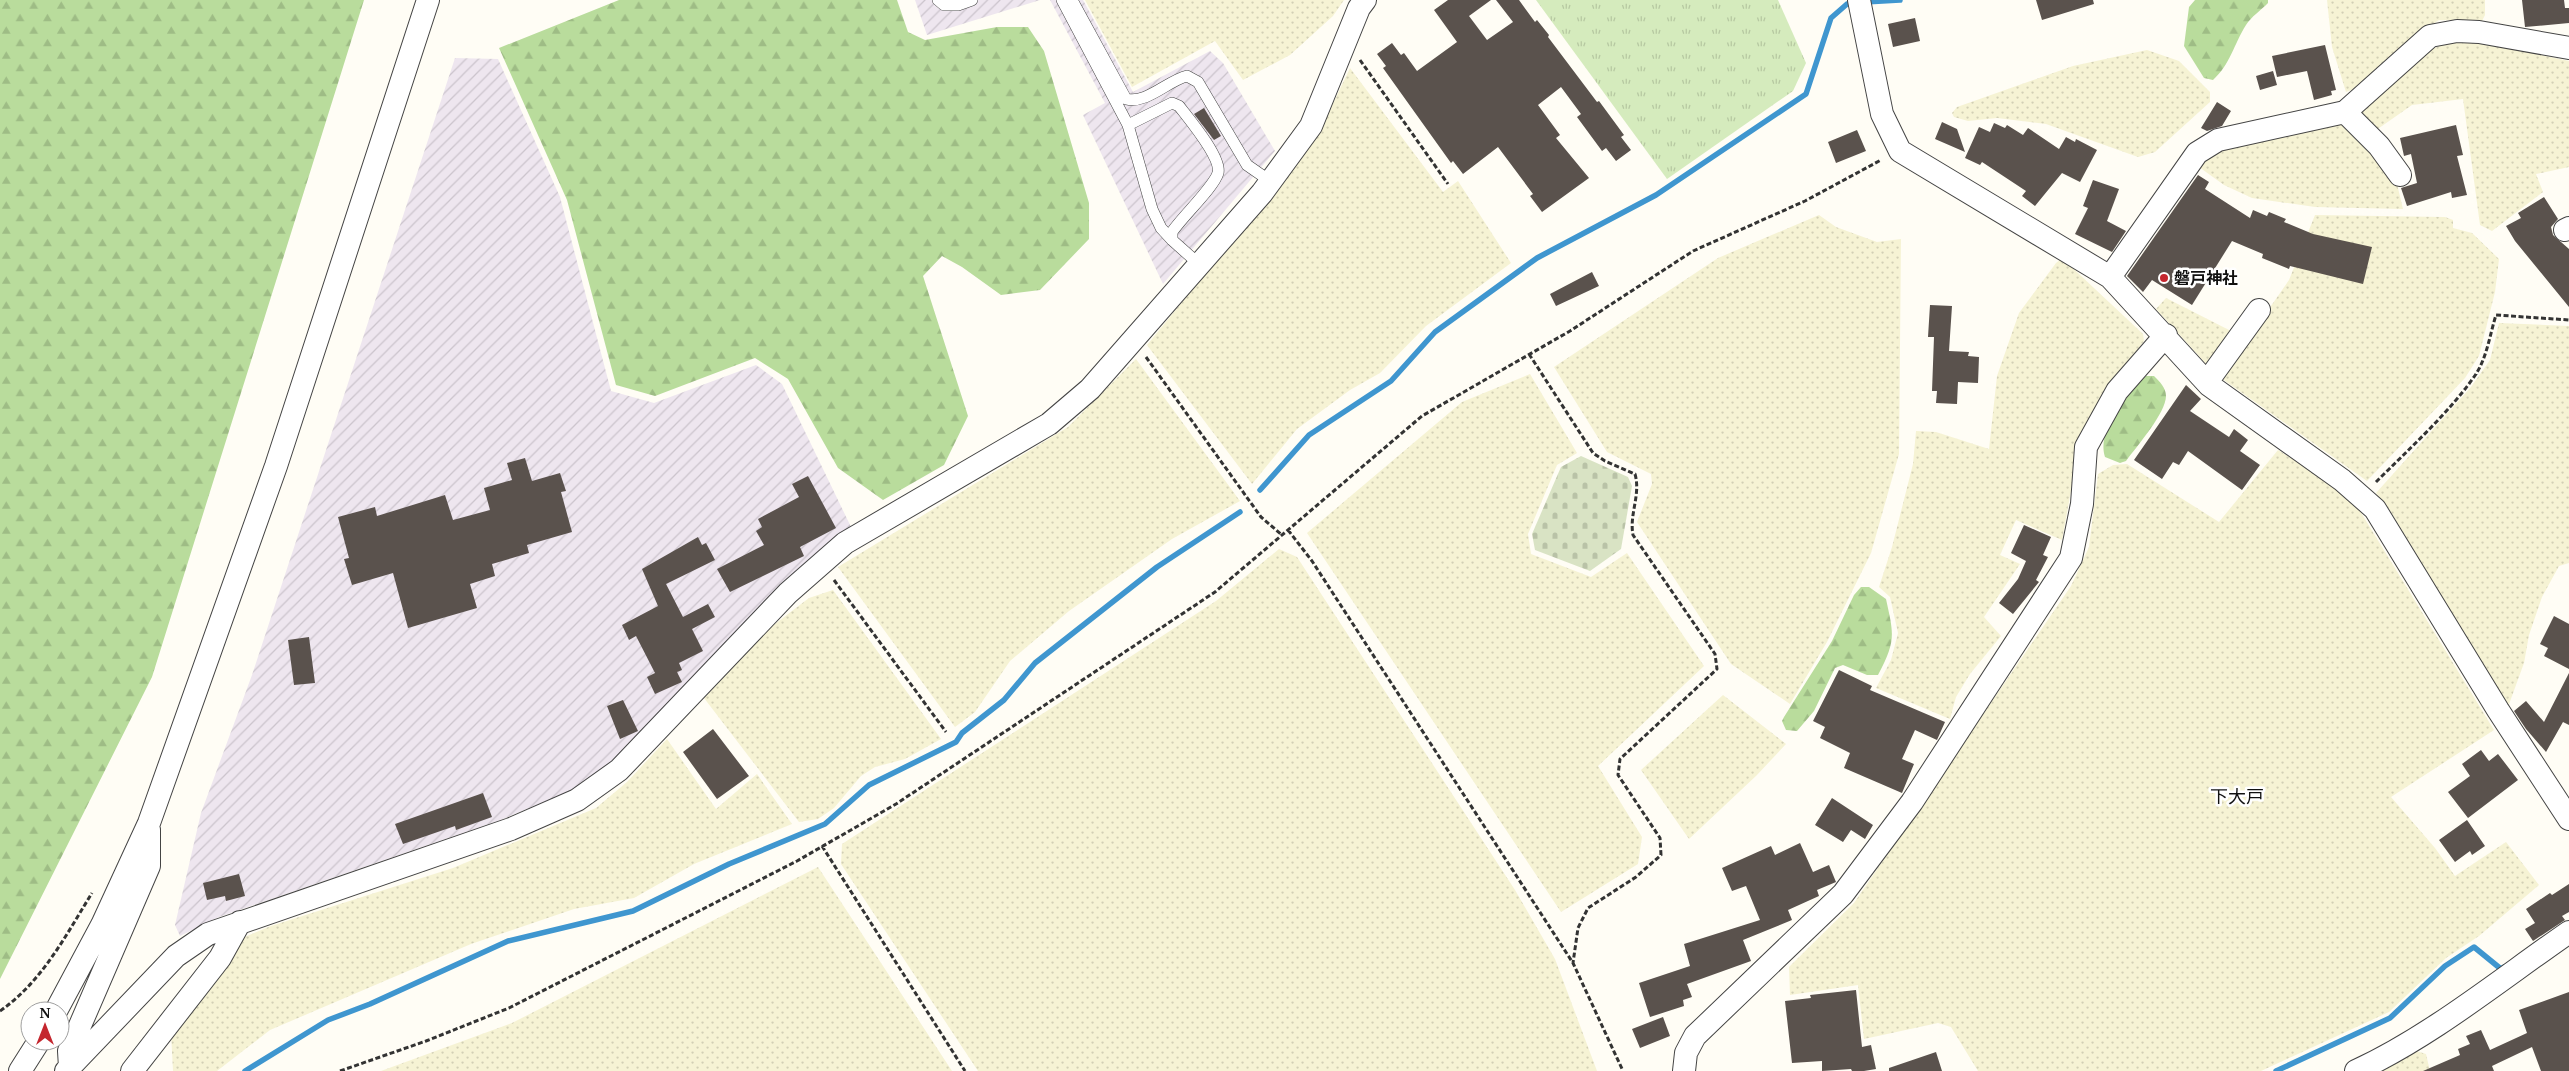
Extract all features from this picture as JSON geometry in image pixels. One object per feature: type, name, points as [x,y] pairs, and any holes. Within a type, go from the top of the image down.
[{"type":"street","points":[[61,1001],[102,924],[149,823],[276,466],[428,0]]},
{"type":"street","points":[[68,1069],[176,956],[208,934],[512,829],[577,800],[619,770],[788,593],[846,543],[1049,424],[1090,389],[1200,265],[1270,181],[1312,126],[1345,43],[1365,0]]},
{"type":"street","points":[[1861,8],[1882,114],[1900,151],[2110,277],[2166,335],[2207,382],[2342,480],[2375,509],[2498,710],[2569,819]]},
{"type":"street","points":[[2110,277],[2197,152],[2218,140],[2344,112],[2430,36],[2456,31],[2478,32],[2569,48]]},
{"type":"street","points":[[2344,112],[2379,146],[2400,175]]},
{"type":"street","points":[[2207,382],[2259,310]]},
{"type":"street","points":[[1684,1071],[1686,1053],[1695,1036],[1842,894],[1912,802],[2071,558],[2082,504],[2086,448],[2117,391],[2166,335]]},
{"type":"street","points":[[68,1069],[68,1051],[149,866],[149,823]]},
{"type":"street","points":[[132,1071],[220,958],[240,922]]},
{"type":"street","points":[[2356,1071],[2382,1059],[2417,1037],[2569,932]]},
{"type":"street","points":[[20,1071],[33,1051]]},
{"type":"lane","points":[[938,0],[944,5],[958,5],[972,0]]},
{"type":"lane","points":[[1062,0],[1128,125],[1152,209],[1161,228],[1200,265]]},
{"type":"lane","points":[[1072,0],[1126,98],[1134,101],[1146,97],[1177,78],[1187,76],[1198,82],[1247,165],[1270,181]]},
{"type":"lane","points":[[1128,125],[1172,103],[1179,106],[1216,159],[1218,172],[1213,182],[1172,232],[1172,240]]},
{"type":"path","points":[[1345,43],[1360,59],[1448,184]]},
{"type":"path","points":[[340,1071],[426,1041],[509,1008],[646,940],[822,846],[896,804],[1215,592],[1422,416],[1570,331],[1693,251],[1805,201],[1842,179],[1900,151]]},
{"type":"path","points":[[2362,497],[2423,434],[2476,373],[2484,357],[2496,315],[2569,320]]},
{"type":"path","points":[[1131,343],[1146,356],[1261,517],[1282,535]]},
{"type":"path","points":[[1529,354],[1593,453],[1605,461],[1635,474],[1639,487],[1630,521],[1633,535],[1715,654],[1717,668],[1620,759],[1618,776],[1660,838],[1661,855],[1636,877],[1588,908],[1578,928],[1573,963]]},
{"type":"path","points":[[1288,530],[1312,561],[1573,963],[1622,1071]]},
{"type":"path","points":[[822,564],[946,732]]},
{"type":"path","points":[[822,846],[965,1071]]},
{"type":"path","points":[[0,1011],[18,999],[47,965],[94,889]]},
{"type":"shaded area","points":[[915,0],[1040,0],[927,35]]},
{"type":"shaded area","points":[[1050,0],[1083,0],[1133,92],[1210,51],[1223,63],[1275,151],[1163,284],[1083,115],[1105,103]]},
{"type":"shaded area","points":[[1085,0],[1344,0],[1333,16],[1290,55],[1243,80],[1215,41],[1132,87]]},
{"type":"shaded area","points":[[2327,0],[2485,0],[2485,15],[2482,21],[2439,20],[2409,40],[2354,89],[2346,92],[2332,47]]},
{"type":"shaded area","points":[[2467,39],[2569,61],[2569,167],[2536,174],[2543,192],[2492,231],[2480,225],[2463,99],[2412,105],[2372,133],[2353,112],[2417,55],[2442,45]]},
{"type":"shaded area","points":[[2147,50],[2179,61],[2210,92],[2210,102],[2155,152],[2138,157],[2046,124],[1997,118],[1968,121],[1954,117],[1952,113],[1957,107],[2073,66]]},
{"type":"shaded area","points":[[455,58],[498,59],[560,197],[611,391],[654,403],[756,365],[782,384],[851,527],[618,759],[573,790],[498,821],[219,917],[180,936],[175,925],[201,813],[252,675]]},
{"type":"shaded area","points":[[1350,68],[1443,192],[1458,181],[1511,263],[1426,326],[1380,373],[1350,390],[1297,429],[1252,484],[1147,345],[1317,137]]},
{"type":"shaded area","points":[[2341,121],[2369,144],[2397,184],[2403,209],[2315,207],[2252,198],[2224,185],[2199,167],[2218,150]]},
{"type":"shaded area","points":[[1819,215],[1836,227],[1877,242],[1901,239],[1899,454],[1871,553],[1827,642],[1790,704],[1731,664],[1637,522],[1652,484],[1651,474],[1607,452],[1554,367],[1718,258]]},
{"type":"shaded area","points":[[2315,215],[2445,217],[2453,220],[2453,228],[2472,233],[2499,259],[2495,292],[2479,356],[2465,378],[2367,481],[2221,378],[2289,280]]},
{"type":"shaded area","points":[[2062,258],[2143,334],[2144,341],[2107,392],[2080,441],[2062,540],[2016,520],[2000,555],[2020,564],[1984,617],[2001,636],[1970,674],[1956,697],[1950,719],[1876,688],[1891,660],[1898,633],[1890,597],[1879,587],[1892,547],[1913,464],[1916,431],[1936,432],[1989,449],[1997,376],[2019,313],[2056,263]]},
{"type":"shaded area","points":[[2166,298],[2233,332],[2207,365],[2156,309]]},
{"type":"shaded area","points":[[2499,323],[2569,326],[2569,563],[2559,566],[2542,597],[2529,635],[2524,663],[2508,707],[2389,509],[2376,493],[2471,387],[2490,360]]},
{"type":"shaded area","points":[[1136,359],[1240,501],[1172,539],[1069,611],[1010,661],[975,712],[955,727],[838,567],[1068,427]]},
{"type":"shaded area","points":[[1530,374],[1577,453],[1557,465],[1528,534],[1531,554],[1591,577],[1627,553],[1704,666],[1598,766],[1642,837],[1638,864],[1561,912],[1307,533],[1462,402]]},
{"type":"shaded area","points":[[2278,450],[2337,487],[2360,511],[2494,730],[2391,797],[2435,848],[2455,876],[2506,842],[2539,885],[2479,936],[2446,958],[2389,1012],[2261,1071],[1978,1071],[1951,1027],[1938,1023],[1864,1039],[1858,985],[1790,995],[1789,967],[1854,903],[2071,586],[2089,547],[2098,474],[2113,465],[2127,464],[2219,522]]},
{"type":"shaded area","points":[[1279,549],[1297,557],[1515,890],[1555,959],[1597,1071],[978,1071],[841,864],[842,844],[1216,601]]},
{"type":"shaded area","points":[[833,590],[941,739],[905,759],[875,767],[861,776],[834,808],[818,819],[799,822],[704,698],[771,627],[809,598]]},
{"type":"shaded area","points":[[1723,695],[1786,744],[1757,775],[1689,839],[1641,770]]},
{"type":"shaded area","points":[[667,739],[716,809],[757,774],[792,824],[694,864],[634,898],[574,909],[471,944],[270,1030],[217,1071],[173,1071],[171,1032],[242,938],[271,926],[453,868],[596,808],[627,782]]},
{"type":"shaded area","points":[[818,867],[952,1071],[381,1071],[512,1023]]},
{"type":"shaded area","points":[[2413,1050],[2426,1054],[2430,1071],[2378,1071]]},
{"type":"green space","points":[[0,0],[364,0],[152,677],[0,979]]},
{"type":"green space","points":[[619,0],[897,0],[908,32],[925,40],[997,27],[1028,27],[1044,51],[1089,203],[1089,239],[1040,290],[1001,295],[962,267],[942,256],[923,276],[968,416],[944,465],[883,500],[838,468],[788,379],[755,358],[655,396],[616,385],[567,200],[499,48]]},
{"type":"green space","points":[[1536,0],[1778,0],[1806,63],[1793,91],[1667,179]]},
{"type":"green space","points":[[2195,0],[2268,0],[2268,3],[2246,25],[2224,68],[2213,80],[2204,78],[2184,46],[2189,7]]},
{"type":"green space","points":[[2146,376],[2154,376],[2162,385],[2166,393],[2165,403],[2156,420],[2126,461],[2120,463],[2105,457],[2103,447],[2105,435],[2115,413]]},
{"type":"green space","points":[[1581,456],[1628,477],[1632,486],[1621,549],[1590,571],[1535,550],[1532,534],[1561,467]]},
{"type":"green space","points":[[1861,587],[1869,587],[1886,599],[1891,621],[1891,646],[1878,675],[1867,675],[1843,665],[1835,668],[1814,711],[1797,731],[1786,730],[1782,721],[1784,717],[1832,641],[1854,595]]},
{"type":"building","points":[[1448,0],[1491,0],[1469,16],[1487,40],[1513,22],[1496,0],[1519,0],[1535,22],[1537,20],[1549,35],[1548,37],[1597,102],[1599,101],[1624,135],[1621,137],[1631,150],[1616,161],[1606,148],[1602,151],[1577,117],[1581,114],[1561,87],[1538,105],[1560,135],[1556,138],[1589,178],[1542,212],[1530,196],[1533,194],[1498,147],[1463,174],[1453,161],[1451,163],[1383,68],[1386,66],[1377,54],[1392,43],[1401,55],[1404,53],[1417,71],[1457,42],[1434,10]]},
{"type":"building","points":[[2036,0],[2093,0],[2094,4],[2042,20]]},
{"type":"building","points":[[2522,0],[2564,0],[2565,8],[2569,8],[2569,23],[2525,27]]},
{"type":"building","points":[[1915,18],[1920,41],[1893,47],[1888,24]]},
{"type":"building","points":[[2325,45],[2336,90],[2331,91],[2332,95],[2314,100],[2307,71],[2277,77],[2272,56]]},
{"type":"building","points":[[2273,71],[2277,85],[2260,90],[2256,76]]},
{"type":"building","points":[[2217,102],[2231,111],[2222,126],[2207,131],[2201,128]]},
{"type":"building","points":[[1204,108],[1221,136],[1214,140],[1194,114]]},
{"type":"building","points":[[1942,122],[1957,129],[1965,152],[1935,139]]},
{"type":"building","points":[[1994,123],[2005,128],[2007,125],[2023,135],[2028,128],[2059,149],[2066,137],[2075,142],[2076,139],[2097,150],[2080,182],[2062,173],[2035,206],[2022,196],[2026,191],[1982,162],[1980,165],[1965,158],[1979,127],[1990,132]]},
{"type":"building","points":[[2456,125],[2463,155],[2457,156],[2467,195],[2452,198],[2451,192],[2407,206],[2401,188],[2417,183],[2411,154],[2404,156],[2400,138]]},
{"type":"building","points":[[1857,130],[1866,151],[1836,163],[1828,142]]},
{"type":"building","points":[[2198,175],[2209,182],[2205,189],[2250,218],[2253,210],[2267,216],[2269,212],[2286,219],[2284,222],[2313,234],[2372,247],[2363,284],[2290,266],[2289,269],[2262,258],[2263,254],[2232,241],[2192,305],[2152,280],[2143,292],[2127,276]]},
{"type":"building","points":[[2093,180],[2119,189],[2107,221],[2126,231],[2112,252],[2075,234],[2088,208],[2083,206]]},
{"type":"building","points":[[2544,197],[2558,219],[2551,227],[2553,235],[2569,249],[2569,307],[2515,241],[2506,226],[2521,218],[2518,213]]},
{"type":"building","points":[[1592,272],[1599,286],[1556,306],[1550,294]]},
{"type":"building","points":[[1930,305],[1952,306],[1949,351],[1969,352],[1968,356],[1979,357],[1978,383],[1958,382],[1957,404],[1936,403],[1937,391],[1932,391],[1934,337],[1928,337]]},
{"type":"building","points":[[2186,385],[2201,399],[2190,411],[2229,437],[2234,429],[2248,440],[2240,451],[2260,465],[2242,490],[2188,451],[2179,465],[2173,462],[2162,479],[2134,460]]},
{"type":"building","points":[[525,458],[532,481],[560,473],[566,491],[561,492],[572,532],[527,545],[529,553],[492,564],[495,576],[470,584],[477,608],[408,628],[393,573],[352,585],[344,559],[349,558],[338,517],[375,507],[377,516],[445,495],[453,520],[490,510],[484,488],[512,480],[507,463]]},
{"type":"building","points":[[808,476],[836,528],[800,547],[804,556],[730,592],[717,569],[764,545],[756,531],[762,527],[758,519],[799,497],[792,484]]},
{"type":"building","points":[[2024,525],[2051,537],[2043,555],[2048,557],[2036,580],[2039,582],[2013,614],[1999,603],[2018,579],[2026,561],[2011,553]]},
{"type":"building","points":[[698,537],[702,545],[706,543],[715,560],[666,584],[683,617],[708,604],[715,617],[692,629],[703,651],[679,663],[682,670],[677,672],[682,682],[655,694],[647,677],[655,673],[636,636],[629,640],[622,625],[658,606],[642,569]]},
{"type":"building","points":[[2554,616],[2569,624],[2569,669],[2544,656],[2548,648],[2540,644]]},
{"type":"building","points":[[309,637],[315,683],[294,685],[288,640]]},
{"type":"building","points":[[1839,670],[1872,686],[1870,690],[1945,722],[1937,740],[1915,730],[1902,759],[1914,764],[1902,793],[1844,768],[1850,753],[1820,738],[1825,727],[1813,721]]},
{"type":"building","points":[[2569,673],[2569,725],[2563,722],[2546,752],[2526,729],[2514,711],[2526,701],[2544,722]]},
{"type":"building","points":[[623,700],[638,731],[620,739],[607,706]]},
{"type":"building","points":[[713,729],[749,776],[717,799],[683,752]]},
{"type":"building","points":[[2481,750],[2489,761],[2498,754],[2518,780],[2468,818],[2448,792],[2470,776],[2462,764]]},
{"type":"building","points":[[483,793],[492,817],[456,830],[455,826],[403,844],[395,824]]},
{"type":"building","points":[[1832,798],[1873,825],[1865,839],[1851,830],[1843,842],[1815,825]]},
{"type":"building","points":[[2467,820],[2485,846],[2472,855],[2470,851],[2455,862],[2439,840]]},
{"type":"building","points":[[1800,843],[1813,872],[1829,865],[1836,882],[1817,890],[1819,896],[1788,910],[1792,920],[1743,940],[1751,961],[1687,984],[1692,997],[1683,1000],[1684,1006],[1650,1017],[1639,983],[1690,966],[1684,944],[1760,920],[1746,886],[1732,891],[1722,868],[1771,846],[1775,855]]},
{"type":"building","points":[[239,874],[245,896],[226,901],[225,896],[207,900],[203,883]]},
{"type":"building","points":[[2569,884],[2569,912],[2562,916],[2565,920],[2533,941],[2525,929],[2535,923],[2526,909],[2550,893],[2552,895]]},
{"type":"building","points":[[1856,990],[1862,1047],[1871,1045],[1876,1069],[1864,1071],[1852,1071],[1851,1069],[1822,1071],[1822,1061],[1792,1063],[1785,1001],[1811,998],[1810,995]]},
{"type":"building","points":[[2569,992],[2569,1071],[2541,1071],[2532,1047],[2492,1066],[2494,1071],[2423,1071],[2460,1055],[2458,1049],[2470,1044],[2466,1036],[2481,1030],[2490,1050],[2527,1033],[2519,1010]]},
{"type":"building","points":[[1663,1017],[1670,1036],[1640,1048],[1632,1029]]},
{"type":"building","points":[[1936,1052],[1942,1071],[1889,1071],[1889,1068]]},
{"type":"waterway","points":[[1865,2],[1900,0]]},
{"type":"waterway","points":[[1260,490],[1309,435],[1391,381],[1435,332],[1537,258],[1656,195],[1806,94],[1831,18],[1847,4],[1855,3]]},
{"type":"waterway","points":[[245,1071],[328,1020],[370,1004],[508,941],[633,911],[729,864],[825,824],[869,785],[956,742],[962,733],[1004,700],[1035,663],[1157,567],[1240,512]]},
{"type":"waterway","points":[[2276,1071],[2390,1018],[2445,966],[2474,947],[2501,969],[2504,967]]},
{"type":"place","name":"磐戸神社","points":[[2164,278]]},
{"type":"district","name":"下大戸","points":[[2237,797]]}]
